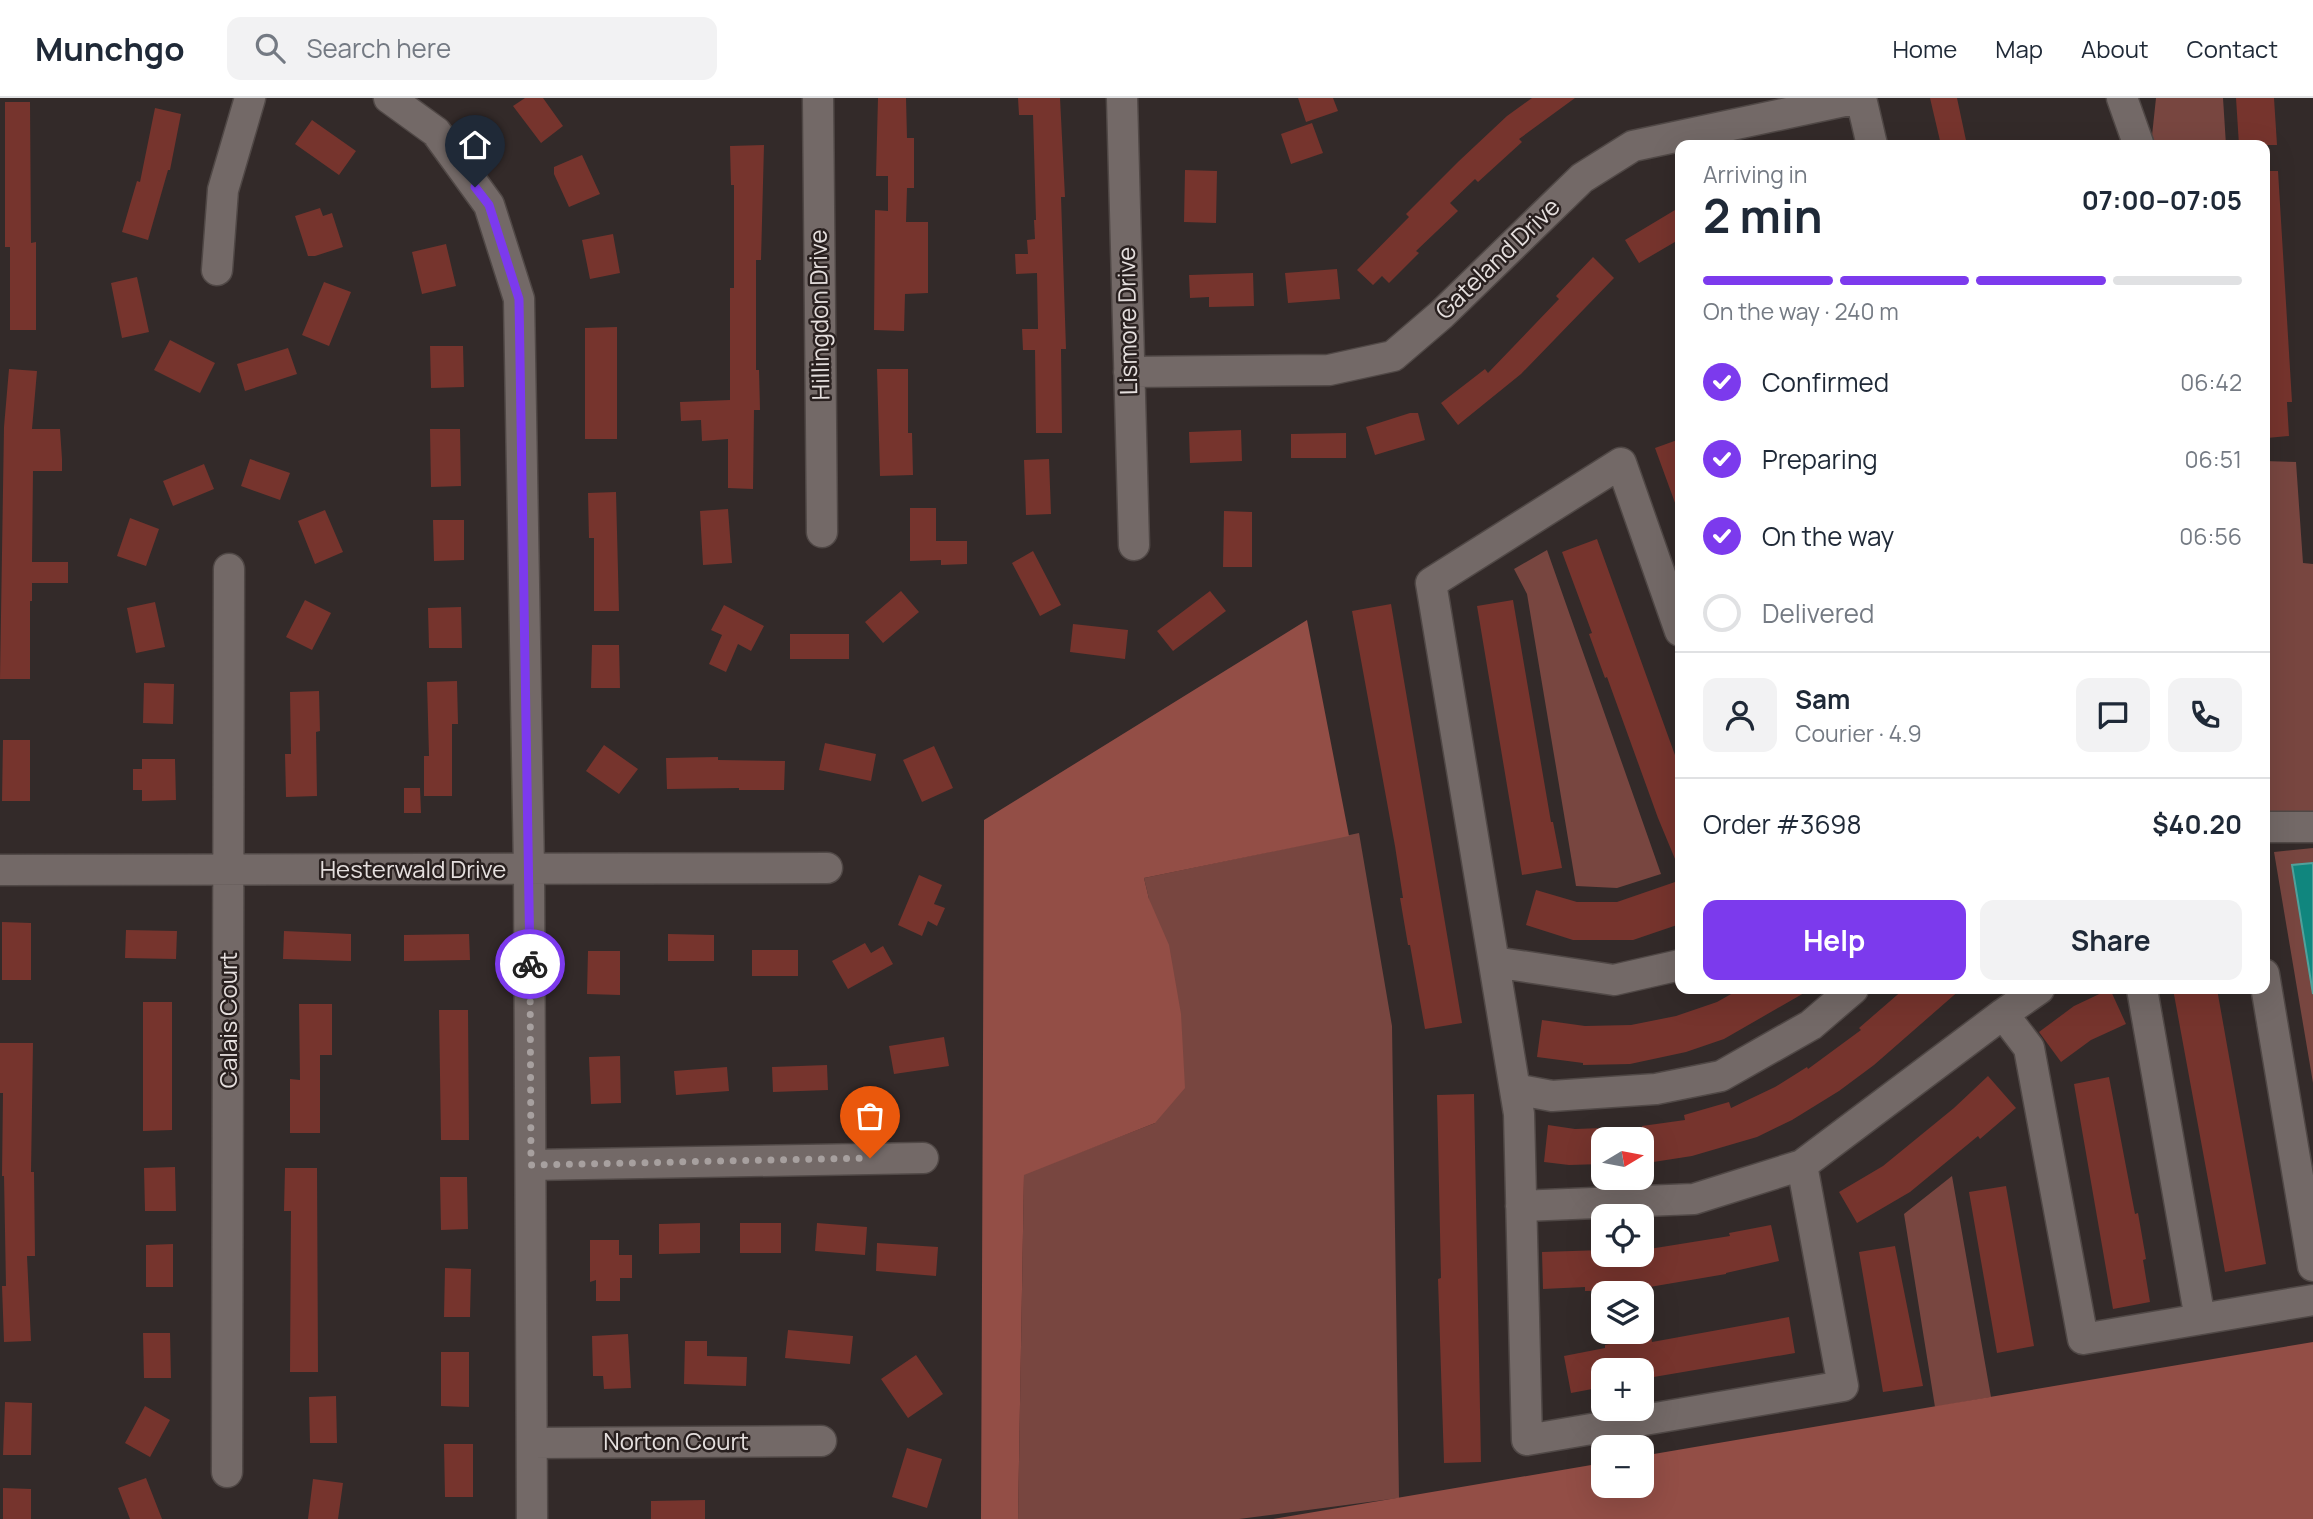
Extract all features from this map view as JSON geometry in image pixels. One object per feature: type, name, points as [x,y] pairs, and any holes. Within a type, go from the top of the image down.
[{"type":"street","points":[[217,270],[223,190],[250,98]]},
{"type":"street","points":[[389,98],[436,132],[489,205],[519,299],[529,870],[532,1519]]},
{"type":"street","name":"Hillingdon Drive","points":[[818,98],[822,532]]},
{"type":"street","name":"Lismore Drive","points":[[1122,98],[1134,545]]},
{"type":"street","points":[[1860,98],[1871,140]]},
{"type":"street","name":"Gateland Drive","points":[[1129,372],[1329,370],[1393,356],[1442,314],[1582,178],[1633,146],[1860,98]]},
{"type":"street","points":[[2122,98],[2137,140]]},
{"type":"street","points":[[1675,617],[1620,463],[1431,583],[1519,1114],[1527,1440],[1843,1386],[1802,1165]]},
{"type":"street","name":"Calais Court","points":[[227,1472],[229,569]]},
{"type":"street","points":[[2270,827],[2313,827]]},
{"type":"street","name":"Hesterwald Drive","points":[[0,870],[827,868]]},
{"type":"street","points":[[1494,962],[1614,980],[1675,966]]},
{"type":"street","points":[[1515,1089],[1552,1096],[1656,1089],[1721,1076],[1811,1025],[1847,994]]},
{"type":"street","points":[[1521,1206],[1694,1199],[1802,1165],[2032,994]]},
{"type":"street","points":[[2143,994],[2200,1319]]},
{"type":"street","points":[[2267,994],[2313,1266]]},
{"type":"street","points":[[2003,1014],[2029,1048],[2083,1339],[2313,1300]]},
{"type":"street","points":[[531,1165],[923,1157]]},
{"type":"street","name":"Norton Court","points":[[532,1443],[821,1441]]},
{"type":"shaded area","points":[[2156,98],[2223,98],[2226,140],[2152,140]]},
{"type":"shaded area","points":[[2270,461],[2296,462],[2303,563],[2313,564],[2313,819],[2270,821]]},
{"type":"shaded area","points":[[1547,550],[1661,874],[1617,888],[1576,886],[1527,594],[1514,569]]},
{"type":"shaded area","points":[[1307,620],[1349,836],[1144,878],[1149,899],[1169,945],[1181,1014],[1185,1088],[1155,1123],[1024,1175],[1018,1519],[981,1519],[984,820]]},
{"type":"shaded area","points":[[1359,833],[1392,1026],[1399,1498],[1239,1519],[1018,1519],[1024,1174],[1155,1123],[1149,899],[1144,878]]},
{"type":"shaded area","points":[[2313,848],[2313,1083],[2274,852]]},
{"type":"shaded area","points":[[1952,1176],[1991,1397],[1935,1407],[1904,1214]]},
{"type":"shaded area","points":[[2313,1342],[2313,1519],[1273,1519],[1591,1465],[1591,1498],[1654,1498],[1654,1454]]},
{"type":"water","points":[[2313,863],[2313,994],[2292,865]]},
{"type":"building","points":[[525,98],[543,98],[563,126],[541,143],[513,106]]},
{"type":"building","points":[[878,98],[906,98],[907,138],[914,138],[914,188],[907,188],[906,222],[928,222],[928,293],[905,294],[904,331],[874,330],[875,210],[888,211],[888,176],[876,176]]},
{"type":"building","points":[[1018,98],[1060,98],[1065,197],[1061,197],[1066,349],[1061,349],[1062,433],[1036,433],[1035,350],[1023,350],[1022,329],[1038,329],[1037,273],[1016,274],[1015,254],[1028,254],[1027,240],[1035,239],[1036,220],[1033,115],[1019,115]]},
{"type":"building","points":[[1298,98],[1333,98],[1338,111],[1306,122]]},
{"type":"building","points":[[1532,98],[1575,98],[1519,139],[1522,142],[1478,182],[1475,179],[1450,203],[1458,211],[1416,251],[1419,253],[1389,283],[1382,276],[1373,285],[1357,270],[1409,217],[1406,214],[1459,161],[1507,116]]},
{"type":"building","points":[[1930,98],[1957,98],[1966,140],[1940,140]]},
{"type":"building","points":[[2236,98],[2274,98],[2277,145],[2270,145],[2270,140],[2239,140]]},
{"type":"building","points":[[5,102],[30,102],[31,243],[36,242],[36,330],[10,330],[10,247],[5,247]]},
{"type":"building","points":[[155,108],[181,114],[170,170],[148,240],[122,232],[137,181],[140,182]]},
{"type":"building","points":[[312,120],[356,151],[339,175],[295,144]]},
{"type":"building","points":[[1312,123],[1323,153],[1291,164],[1281,134]]},
{"type":"building","points":[[764,145],[761,260],[756,260],[756,370],[759,370],[760,410],[754,410],[753,489],[728,488],[728,439],[702,441],[701,420],[681,421],[680,402],[730,400],[734,185],[731,185],[730,146]]},
{"type":"building","points":[[582,155],[600,194],[569,207],[554,174],[554,167]]},
{"type":"building","points":[[1185,170],[1217,171],[1216,223],[1184,222]]},
{"type":"building","points":[[2270,171],[2278,171],[2292,402],[2287,402],[2289,436],[2270,438]]},
{"type":"building","points":[[320,208],[323,216],[332,213],[343,247],[308,256],[295,216]]},
{"type":"building","points":[[1675,210],[1675,242],[1639,263],[1625,240]]},
{"type":"building","points":[[613,234],[620,273],[590,279],[582,240]]},
{"type":"building","points":[[446,244],[456,286],[422,294],[412,252]]},
{"type":"building","points":[[1593,257],[1614,278],[1521,374],[1458,425],[1441,403],[1485,369],[1488,373],[1559,299],[1556,296]]},
{"type":"building","points":[[1337,269],[1340,299],[1288,303],[1285,273]]},
{"type":"building","points":[[1253,273],[1254,306],[1209,307],[1209,297],[1190,298],[1189,275]]},
{"type":"building","points":[[137,277],[149,332],[122,338],[111,283]]},
{"type":"building","points":[[324,282],[351,292],[329,346],[302,335]]},
{"type":"building","points":[[617,327],[617,439],[585,439],[585,328]]},
{"type":"building","points":[[170,340],[215,363],[200,393],[154,370]]},
{"type":"building","points":[[430,346],[463,346],[464,387],[431,388]]},
{"type":"building","points":[[288,348],[297,374],[245,391],[237,364]]},
{"type":"building","points":[[9,369],[37,371],[32,429],[60,429],[62,471],[33,471],[32,562],[68,562],[68,583],[32,583],[30,679],[0,679],[4,427]]},
{"type":"building","points":[[877,369],[908,369],[908,433],[912,433],[913,475],[880,476]]},
{"type":"building","points":[[1418,413],[1425,440],[1375,455],[1366,427]]},
{"type":"building","points":[[430,429],[460,429],[461,486],[431,487]]},
{"type":"building","points":[[1241,430],[1242,461],[1190,463],[1189,432]]},
{"type":"building","points":[[1346,433],[1346,458],[1291,458],[1291,434]]},
{"type":"building","points":[[1675,441],[1675,503],[1655,448]]},
{"type":"building","points":[[250,459],[290,473],[280,500],[241,486]]},
{"type":"building","points":[[1049,459],[1051,514],[1026,515],[1024,460]]},
{"type":"building","points":[[204,464],[214,489],[173,506],[163,481]]},
{"type":"building","points":[[616,492],[619,611],[594,611],[594,538],[589,538],[588,493]]},
{"type":"building","points":[[910,508],[936,508],[936,541],[967,541],[967,564],[941,565],[941,560],[910,561]]},
{"type":"building","points":[[728,509],[732,563],[703,565],[700,511]]},
{"type":"building","points":[[325,510],[343,552],[315,564],[298,521]]},
{"type":"building","points":[[1224,511],[1252,512],[1252,567],[1223,567]]},
{"type":"building","points":[[130,518],[159,529],[146,566],[117,556]]},
{"type":"building","points":[[433,520],[464,520],[464,560],[434,561]]},
{"type":"building","points":[[1597,539],[1675,755],[1675,859],[1607,677],[1605,678],[1589,634],[1592,633],[1562,552]]},
{"type":"building","points":[[1033,551],[1061,605],[1040,616],[1012,563]]},
{"type":"building","points":[[901,591],[919,612],[883,643],[865,622]]},
{"type":"building","points":[[1210,591],[1226,611],[1173,651],[1157,631]]},
{"type":"building","points":[[305,600],[331,613],[312,650],[286,637]]},
{"type":"building","points":[[1513,600],[1551,822],[1562,868],[1522,875],[1477,606]]},
{"type":"building","points":[[155,602],[165,647],[136,653],[127,608]]},
{"type":"building","points":[[1391,604],[1462,1023],[1425,1029],[1408,945],[1395,846],[1352,611]]},
{"type":"building","points":[[724,605],[764,626],[751,651],[738,644],[726,672],[709,664],[722,635],[711,630]]},
{"type":"building","points":[[461,607],[462,648],[429,648],[428,608]]},
{"type":"building","points":[[1073,624],[1128,630],[1125,659],[1070,652]]},
{"type":"building","points":[[790,634],[849,634],[849,659],[790,659]]},
{"type":"building","points":[[592,645],[619,645],[620,688],[591,688]]},
{"type":"building","points":[[457,681],[458,724],[452,724],[452,796],[424,796],[424,756],[429,756],[427,682]]},
{"type":"building","points":[[144,683],[174,684],[173,724],[143,723]]},
{"type":"building","points":[[319,691],[320,731],[316,732],[317,796],[286,797],[285,754],[291,754],[290,692]]},
{"type":"building","points":[[3,740],[30,740],[30,801],[2,801]]},
{"type":"building","points":[[825,743],[876,754],[871,781],[819,770]]},
{"type":"building","points":[[604,745],[638,769],[619,794],[586,771]]},
{"type":"building","points":[[934,746],[953,788],[922,802],[903,760]]},
{"type":"building","points":[[718,757],[718,760],[785,761],[784,790],[667,789],[666,758]]},
{"type":"building","points":[[142,759],[175,759],[176,800],[142,801],[142,790],[133,790],[133,769],[142,769]]},
{"type":"building","points":[[404,788],[420,788],[421,813],[404,813]]},
{"type":"building","points":[[919,875],[942,885],[934,904],[945,908],[937,926],[928,921],[922,936],[898,925]]},
{"type":"building","points":[[1675,882],[1675,926],[1633,940],[1573,940],[1526,925],[1536,890],[1577,902],[1617,902]]},
{"type":"building","points":[[2,922],[31,923],[31,980],[2,980]]},
{"type":"building","points":[[126,930],[177,931],[176,959],[125,958]]},
{"type":"building","points":[[284,931],[351,934],[351,961],[283,959]]},
{"type":"building","points":[[469,934],[470,960],[404,961],[404,935]]},
{"type":"building","points":[[668,934],[714,935],[714,961],[668,961]]},
{"type":"building","points":[[865,943],[871,953],[883,946],[893,964],[848,989],[832,961]]},
{"type":"building","points":[[752,950],[798,950],[798,976],[752,976]]},
{"type":"building","points":[[588,951],[620,951],[620,995],[587,994]]},
{"type":"building","points":[[1731,994],[1802,994],[1724,1039],[1686,1052],[1630,1064],[1583,1065],[1537,1057],[1542,1020],[1585,1026],[1631,1025],[1676,1016],[1717,1002]]},
{"type":"building","points":[[1898,994],[1955,994],[1874,1065],[1792,1120],[1757,1137],[1692,1156],[1654,1162],[1654,1127],[1642,1126],[1685,1120],[1684,1115],[1729,1102],[1731,1108],[1775,1087],[1807,1067],[1808,1069],[1861,1030],[1859,1028]]},
{"type":"building","points":[[2099,994],[2112,994],[2126,1024],[2091,1040],[2061,1062],[2039,1032],[2074,1006]]},
{"type":"building","points":[[2174,994],[2218,994],[2266,1264],[2225,1272]]},
{"type":"building","points":[[143,1002],[172,1002],[172,1130],[143,1131]]},
{"type":"building","points":[[299,1004],[332,1004],[332,1055],[320,1055],[320,1133],[290,1133],[290,1079],[300,1080]]},
{"type":"building","points":[[439,1010],[468,1010],[469,1140],[441,1140]]},
{"type":"building","points":[[944,1037],[949,1066],[894,1074],[889,1046]]},
{"type":"building","points":[[0,1043],[33,1043],[31,1172],[34,1172],[35,1256],[27,1256],[31,1341],[4,1342],[2,1286],[6,1286]]},
{"type":"building","points":[[620,1056],[621,1103],[591,1104],[589,1057]]},
{"type":"building","points":[[827,1065],[828,1090],[773,1092],[772,1067]]},
{"type":"building","points":[[727,1067],[729,1091],[676,1095],[674,1071]]},
{"type":"building","points":[[1988,1076],[2016,1108],[1910,1192],[1857,1223],[1839,1192],[1883,1166],[1954,1108]]},
{"type":"building","points":[[2109,1077],[2135,1214],[2138,1213],[2150,1302],[2113,1309],[2074,1084]]},
{"type":"building","points":[[1474,1094],[1481,1462],[1444,1463],[1438,1279],[1441,1278],[1437,1095]]},
{"type":"building","points":[[1548,1125],[1591,1128],[1591,1164],[1544,1162]]},
{"type":"building","points":[[175,1167],[176,1211],[145,1211],[144,1168]]},
{"type":"building","points":[[285,1168],[317,1168],[318,1372],[290,1372],[291,1211],[284,1211]]},
{"type":"building","points":[[440,1177],[467,1177],[468,1229],[441,1230]]},
{"type":"building","points":[[2006,1186],[2034,1346],[1997,1353],[1969,1192]]},
{"type":"building","points":[[700,1223],[700,1253],[659,1254],[659,1224]]},
{"type":"building","points":[[740,1223],[781,1223],[781,1253],[740,1253]]},
{"type":"building","points":[[817,1223],[867,1227],[865,1255],[815,1251]]},
{"type":"building","points":[[1771,1225],[1779,1261],[1726,1274],[1654,1286],[1654,1281],[1591,1281],[1591,1291],[1585,1291],[1585,1287],[1543,1289],[1542,1252],[1591,1250],[1591,1267],[1654,1267],[1654,1248],[1730,1236],[1729,1233]]},
{"type":"building","points":[[590,1240],[619,1240],[619,1255],[632,1255],[632,1278],[620,1278],[620,1301],[596,1301],[596,1280],[590,1282]]},
{"type":"building","points":[[877,1243],[938,1247],[936,1276],[876,1271]]},
{"type":"building","points":[[173,1244],[173,1287],[146,1287],[146,1245]]},
{"type":"building","points":[[1895,1246],[1923,1386],[1883,1392],[1859,1252]]},
{"type":"building","points":[[445,1268],[471,1269],[470,1317],[444,1317]]},
{"type":"building","points":[[1789,1317],[1795,1353],[1654,1377],[1654,1358],[1591,1358],[1591,1389],[1571,1393],[1564,1356],[1605,1348],[1605,1345],[1610,1344],[1654,1344],[1654,1342]]},
{"type":"building","points":[[788,1330],[853,1336],[850,1364],[785,1358]]},
{"type":"building","points":[[143,1333],[170,1333],[171,1378],[144,1378]]},
{"type":"building","points":[[628,1334],[631,1388],[604,1389],[603,1376],[593,1376],[592,1336]]},
{"type":"building","points":[[685,1341],[707,1341],[707,1356],[747,1357],[746,1386],[684,1384]]},
{"type":"building","points":[[441,1352],[469,1352],[469,1407],[441,1406]]},
{"type":"building","points":[[916,1355],[943,1394],[908,1418],[881,1379]]},
{"type":"building","points":[[336,1396],[337,1443],[310,1443],[309,1397]]},
{"type":"building","points":[[5,1402],[32,1403],[31,1455],[3,1455]]},
{"type":"building","points":[[145,1406],[170,1420],[150,1457],[125,1443]]},
{"type":"building","points":[[444,1444],[473,1444],[473,1497],[445,1497]]},
{"type":"building","points":[[907,1448],[942,1459],[927,1508],[892,1497]]},
{"type":"building","points":[[146,1478],[162,1519],[130,1519],[118,1488]]},
{"type":"building","points":[[313,1479],[343,1483],[338,1519],[308,1519]]},
{"type":"building","points":[[3,1488],[31,1489],[31,1519],[3,1519]]},
{"type":"building","points":[[705,1500],[705,1519],[651,1519],[651,1501]]},
{"type":"way so far","points":[[530,964],[531,1165],[870,1158]]},
{"type":"route","points":[[475,187],[489,205],[519,299],[530,964]]}]
